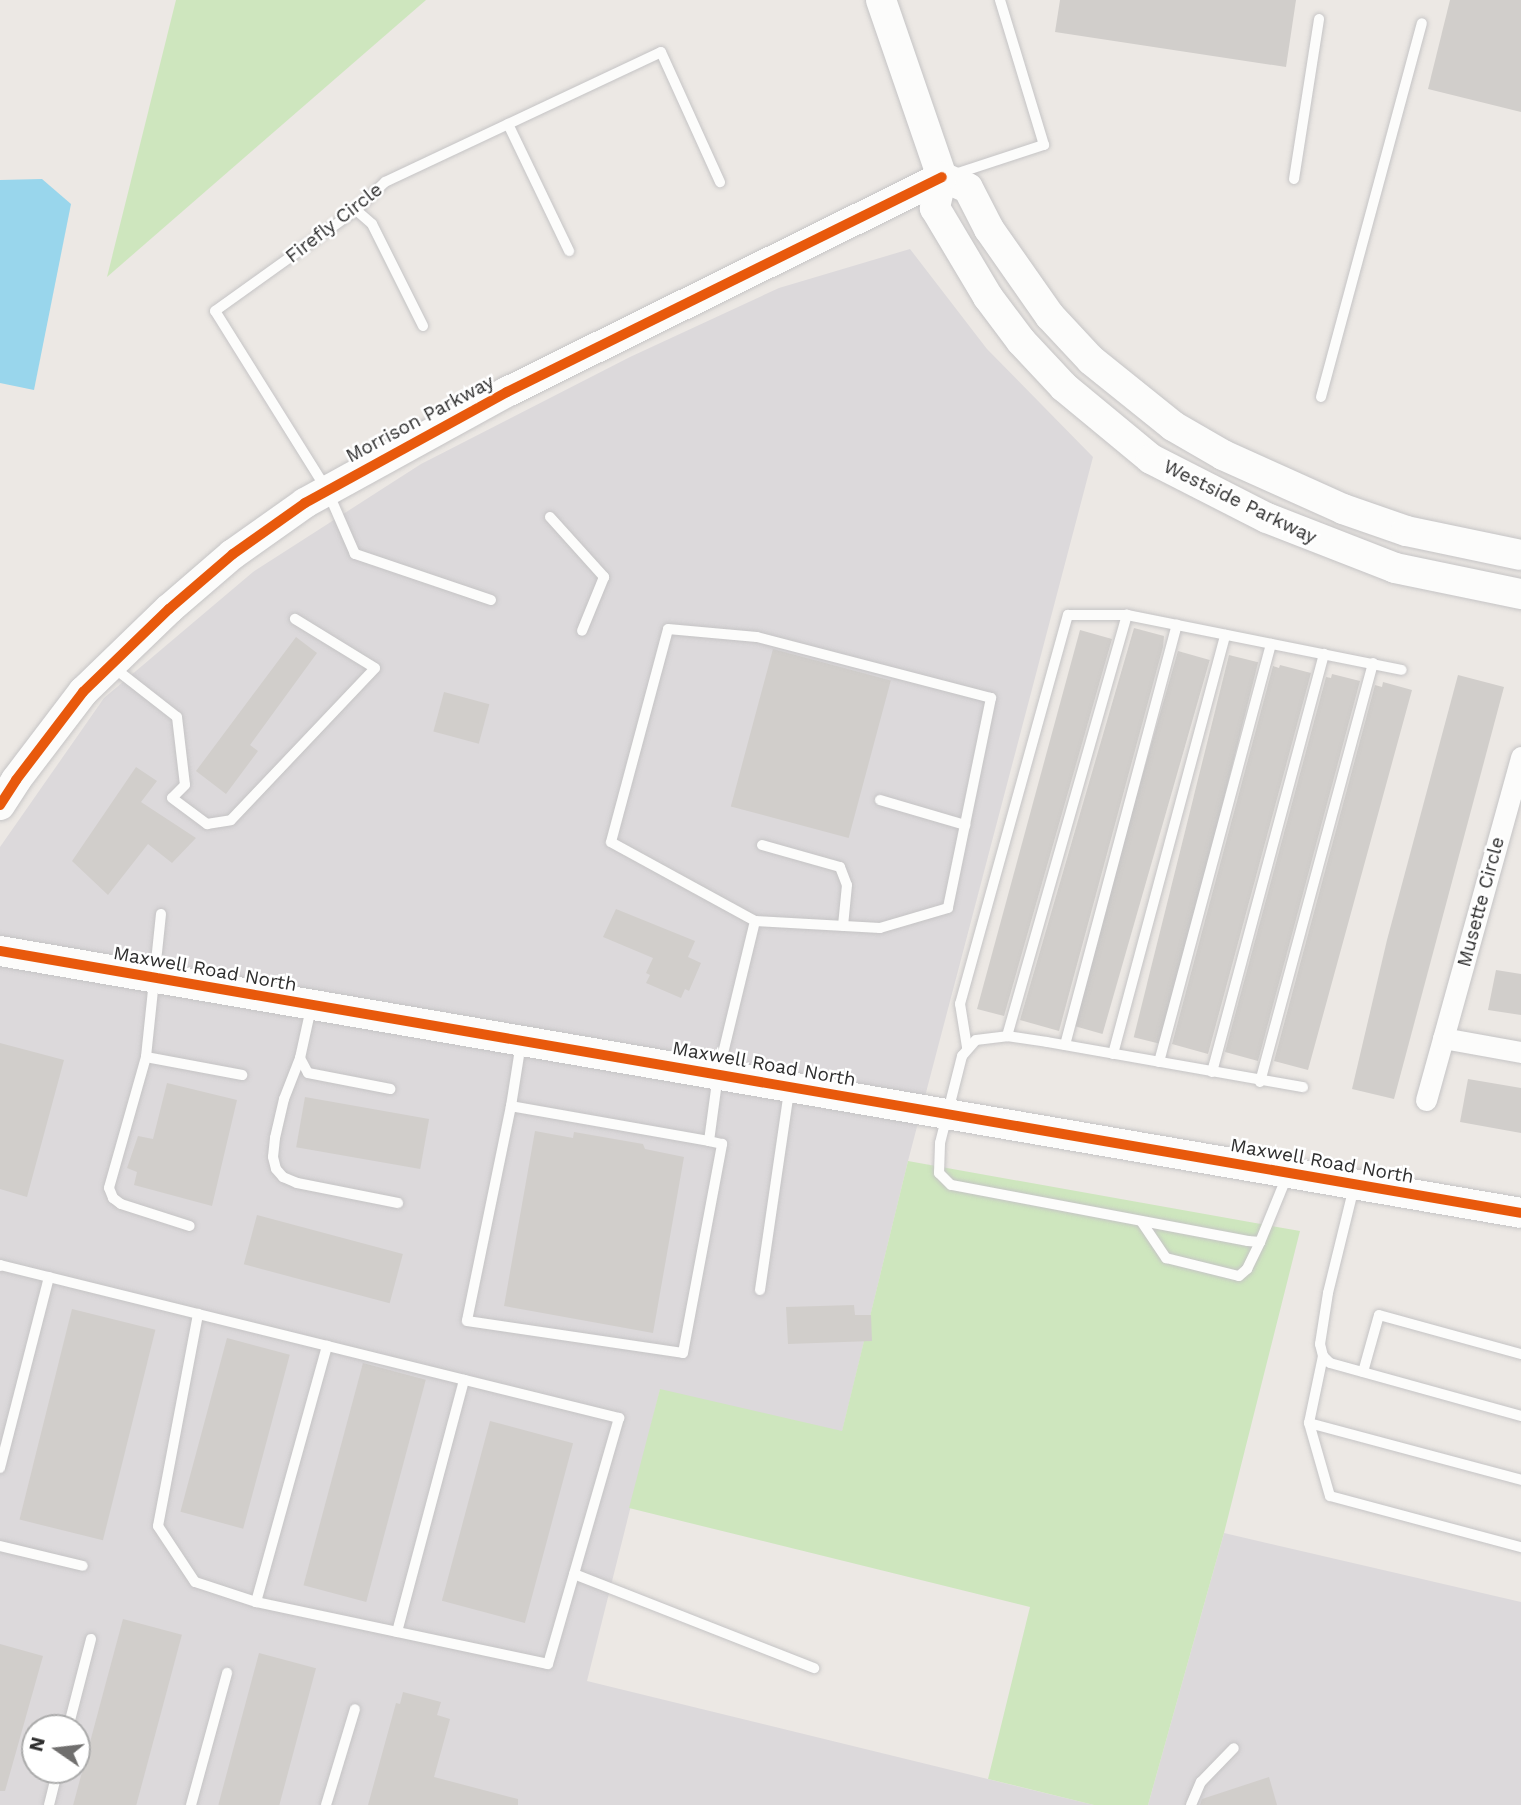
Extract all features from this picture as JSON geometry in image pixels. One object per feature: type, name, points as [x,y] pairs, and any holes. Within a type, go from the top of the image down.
[{"type":"street","name":"Westside Parkway","points":[[881,0],[942,177],[935,208],[957,248],[1021,341],[1064,387],[1151,458],[1217,495],[1330,545],[1395,568],[1521,594]]},
{"type":"street","name":"Westside Parkway","points":[[942,177],[968,188],[1020,275],[1058,325],[1091,360],[1172,426],[1235,461],[1343,509],[1406,531],[1521,555]]},
{"type":"street","name":"Morrison Parkway","points":[[0,805],[83,692],[169,609],[233,554],[327,490],[507,392],[942,177]]},
{"type":"street","name":"Musette Circle","points":[[1426,1100],[1520,762]]},
{"type":"street","name":"Maxwell Road North","points":[[4,948],[154,978],[1521,1213]]},
{"type":"street","points":[[1443,1038],[1521,1052]]},
{"type":"lane","points":[[942,177],[1044,145],[1000,0]]},
{"type":"lane","points":[[1294,179],[1319,19]]},
{"type":"lane","points":[[1321,397],[1422,23]]},
{"type":"lane","name":"Firefly Circle","points":[[491,600],[355,554],[327,490],[215,312],[356,210],[385,182],[661,52],[720,182]]},
{"type":"lane","points":[[508,124],[569,251]]},
{"type":"lane","points":[[356,210],[372,224],[424,326]]},
{"type":"lane","points":[[550,517],[604,578],[582,631]]},
{"type":"lane","points":[[1260,1242],[951,1185],[939,1173],[946,1113],[967,1047],[960,1004],[1068,615],[1127,615],[1402,670]]},
{"type":"lane","points":[[1007,1036],[1127,615]]},
{"type":"lane","points":[[111,665],[177,717],[185,785],[172,798],[207,824],[231,820],[375,668],[295,619]]},
{"type":"lane","points":[[1065,1045],[1177,625]]},
{"type":"lane","points":[[668,629],[757,637],[991,698],[948,908],[880,928],[755,921],[611,842],[668,629]]},
{"type":"lane","points":[[1113,1054],[1225,635]]},
{"type":"lane","points":[[1158,1062],[1271,644]]},
{"type":"lane","points":[[1212,1072],[1324,654]]},
{"type":"lane","points":[[1261,1082],[1373,663]]},
{"type":"lane","points":[[880,800],[965,825]]},
{"type":"lane","points":[[762,845],[827,860],[840,867],[847,885],[843,926]]},
{"type":"lane","points":[[161,914],[146,1057],[110,1188],[113,1198],[121,1204],[190,1226]]},
{"type":"lane","points":[[709,1141],[718,1074],[755,921]]},
{"type":"lane","points":[[312,1005],[300,1058],[284,1100],[275,1138],[273,1157],[276,1169],[284,1177],[297,1183],[398,1203]]},
{"type":"lane","points":[[967,1047],[976,1040],[1007,1036],[1261,1082],[1303,1087]]},
{"type":"lane","points":[[511,1106],[722,1144],[684,1353],[467,1321],[511,1106],[521,1041]]},
{"type":"lane","points":[[146,1057],[242,1075]]},
{"type":"lane","points":[[300,1058],[308,1073],[390,1089]]},
{"type":"lane","points":[[760,1290],[790,1087]]},
{"type":"lane","points":[[1141,1221],[1166,1258],[1181,1265],[1239,1276],[1247,1269],[1260,1242],[1288,1173]]},
{"type":"lane","points":[[1354,1184],[1328,1293],[1320,1344],[1323,1356],[1309,1423],[1329,1496],[1521,1547]]},
{"type":"lane","points":[[0,1266],[49,1277],[464,1380],[619,1419],[548,1664],[256,1602],[195,1582],[158,1526],[198,1314]]},
{"type":"lane","points":[[0,1468],[49,1277]]},
{"type":"lane","points":[[1363,1372],[1379,1315],[1521,1354]]},
{"type":"lane","points":[[256,1602],[327,1346]]},
{"type":"lane","points":[[1323,1356],[1330,1363],[1521,1416]]},
{"type":"lane","points":[[397,1632],[464,1380]]},
{"type":"lane","points":[[1309,1423],[1521,1480]]},
{"type":"lane","points":[[0,1546],[83,1566]]},
{"type":"lane","points":[[574,1574],[814,1668]]},
{"type":"lane","points":[[72,1714],[91,1639]]},
{"type":"lane","points":[[191,1805],[227,1673]]},
{"type":"lane","points":[[326,1805],[355,1709]]},
{"type":"lane","points":[[1191,1805],[1200,1782],[1234,1748]]},
{"type":"lane","points":[[49,1805],[54,1784]]},
{"type":"shaded area","points":[[910,249],[987,349],[1093,457],[908,1161],[842,1432],[660,1390],[587,1681],[1094,1805],[0,1805],[0,847],[104,698],[253,572],[421,464],[630,357],[779,288]]},
{"type":"shaded area","points":[[1224,1533],[1521,1602],[1521,1805],[1148,1805]]},
{"type":"green space","points":[[176,0],[426,0],[107,277]]},
{"type":"green space","points":[[908,1161],[1300,1231],[1224,1533],[1148,1805],[1094,1805],[988,1779],[1030,1607],[629,1508],[660,1389],[842,1431]]},
{"type":"water","points":[[42,179],[71,204],[34,390],[0,383],[0,180]]},
{"type":"building","points":[[1060,0],[1296,0],[1286,67],[1055,32]]},
{"type":"building","points":[[1450,0],[1521,0],[1521,112],[1428,89]]},
{"type":"building","points":[[1134,628],[1164,636],[1163,647],[1059,1031],[1020,1020]]},
{"type":"building","points":[[1080,630],[1112,639],[1004,1016],[977,1009]]},
{"type":"building","points":[[296,637],[317,653],[250,745],[258,751],[226,794],[196,771]]},
{"type":"building","points":[[773,649],[891,681],[849,838],[731,806]]},
{"type":"building","points":[[1178,651],[1210,660],[1102,1034],[1071,1025]]},
{"type":"building","points":[[1229,655],[1258,662],[1163,1045],[1134,1037]]},
{"type":"building","points":[[1280,665],[1311,673],[1208,1054],[1172,1044],[1273,666],[1279,668]]},
{"type":"building","points":[[1332,674],[1360,681],[1258,1061],[1225,1052],[1326,677],[1331,678]]},
{"type":"building","points":[[1458,675],[1504,687],[1394,1099],[1352,1089],[1387,940]]},
{"type":"building","points":[[1383,682],[1412,690],[1308,1070],[1274,1061],[1375,685],[1382,687]]},
{"type":"building","points":[[444,692],[489,704],[479,744],[433,732]]},
{"type":"building","points":[[136,767],[157,781],[141,802],[196,838],[172,863],[148,844],[108,895],[72,861]]},
{"type":"building","points":[[616,909],[695,941],[688,957],[701,963],[689,991],[685,989],[681,998],[646,983],[650,975],[646,973],[653,958],[603,937]]},
{"type":"building","points":[[1496,970],[1521,974],[1521,1015],[1488,1010]]},
{"type":"building","points":[[0,1043],[64,1060],[27,1197],[0,1189]]},
{"type":"building","points":[[1468,1079],[1521,1088],[1521,1133],[1460,1122]]},
{"type":"building","points":[[167,1083],[237,1100],[212,1206],[134,1185],[137,1172],[127,1168],[138,1136],[153,1139]]},
{"type":"building","points":[[305,1097],[429,1119],[420,1169],[296,1147]]},
{"type":"building","points":[[535,1131],[573,1138],[574,1132],[643,1144],[645,1149],[684,1157],[653,1333],[504,1306]]},
{"type":"building","points":[[257,1215],[403,1254],[390,1303],[244,1264]]},
{"type":"building","points":[[854,1305],[855,1315],[871,1315],[872,1341],[788,1344],[786,1307]]},
{"type":"building","points":[[72,1309],[155,1330],[103,1540],[20,1520]]},
{"type":"building","points":[[227,1338],[290,1355],[243,1529],[180,1512]]},
{"type":"building","points":[[363,1363],[426,1380],[366,1602],[303,1585]]},
{"type":"building","points":[[490,1421],[573,1443],[525,1623],[442,1601]]},
{"type":"building","points":[[123,1619],[182,1635],[136,1805],[73,1805],[79,1784],[91,1784],[91,1738]]},
{"type":"building","points":[[0,1644],[43,1656],[27,1714],[21,1714],[21,1734],[5,1791],[0,1791]]},
{"type":"building","points":[[259,1653],[316,1668],[279,1805],[218,1805]]},
{"type":"building","points":[[403,1692],[441,1702],[437,1715],[450,1719],[434,1777],[518,1799],[518,1805],[368,1805],[396,1703],[400,1704]]},
{"type":"building","points":[[1269,1777],[1277,1805],[1200,1805],[1202,1799]]},
{"type":"cycle path","points":[[0,805],[83,692],[169,609],[233,554],[305,503],[507,392],[942,177]]},
{"type":"cycle path","points":[[0,951],[1521,1213]]}]
